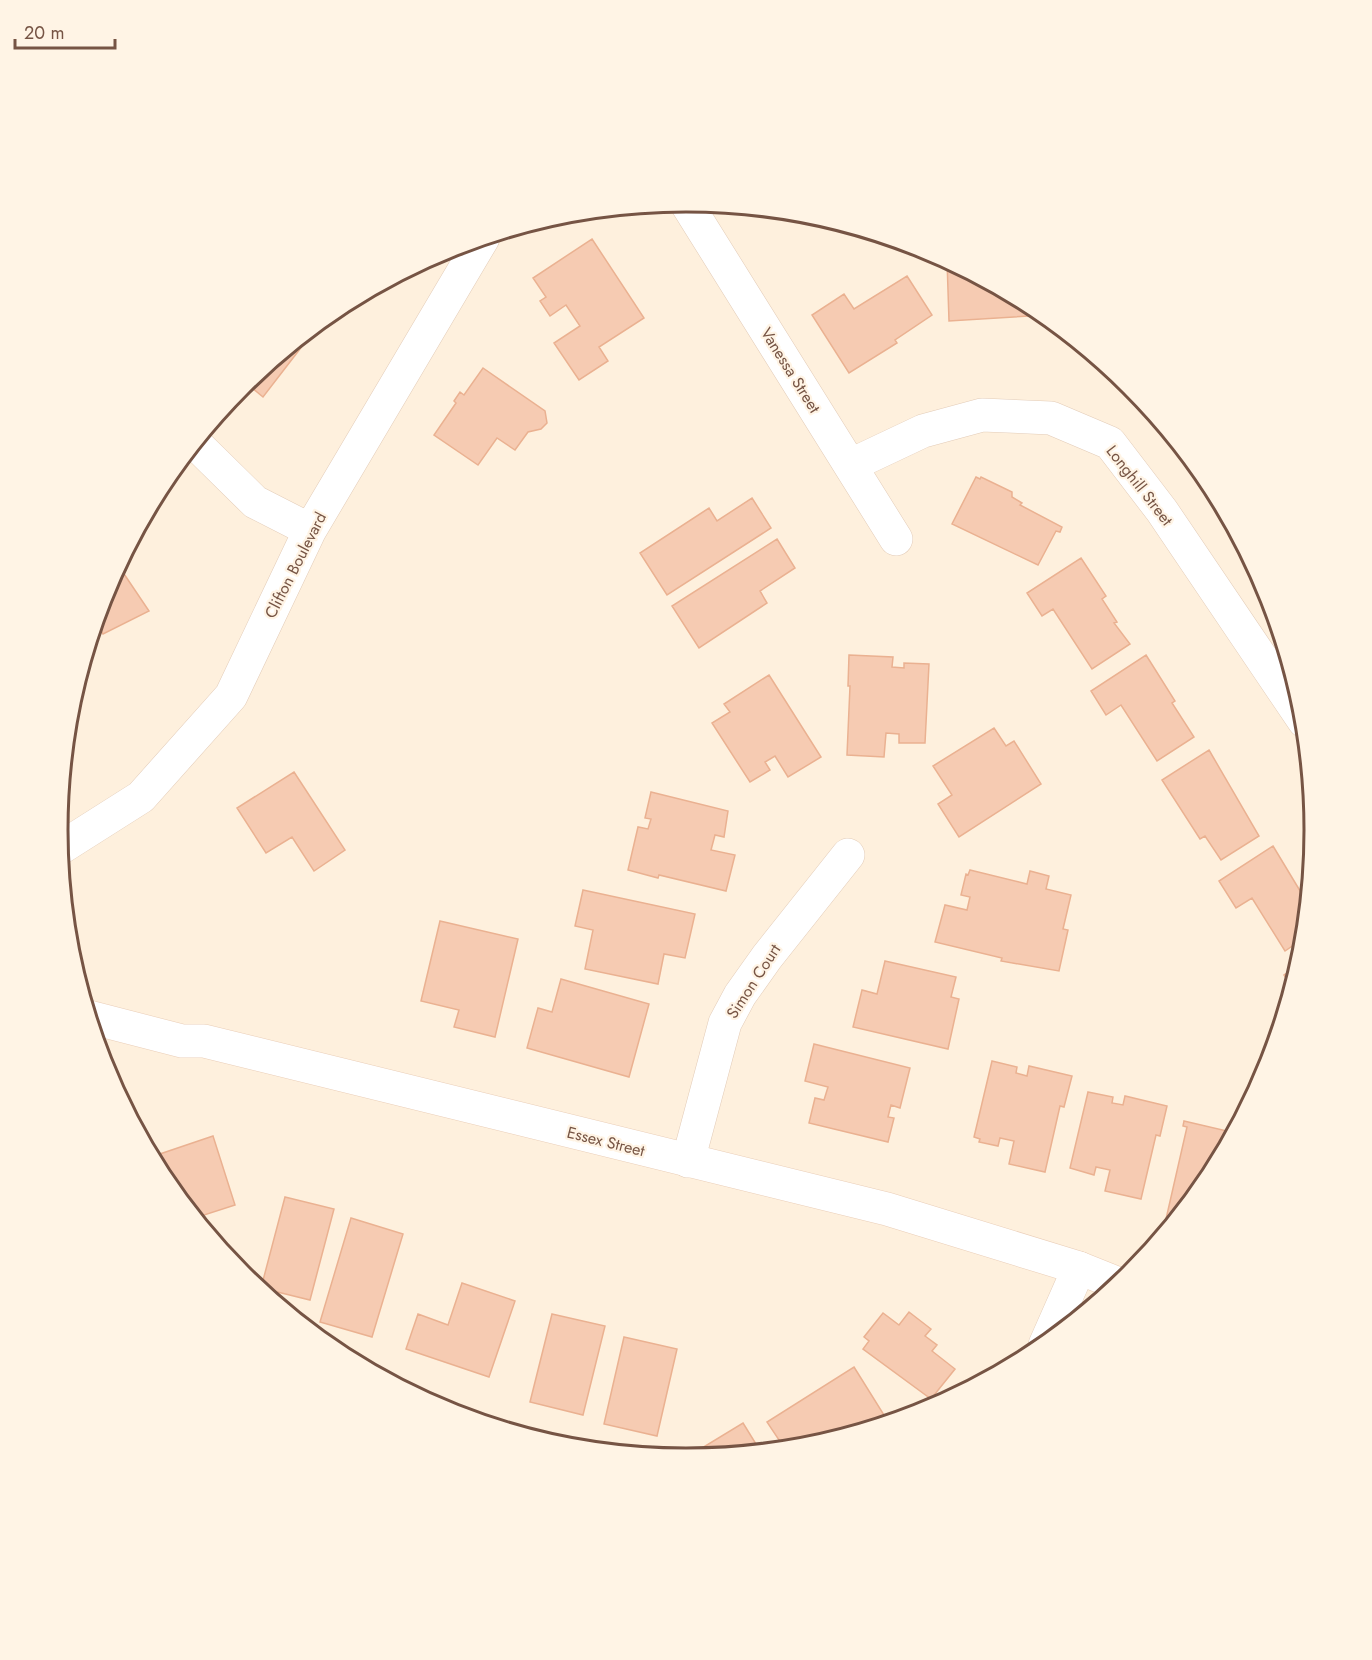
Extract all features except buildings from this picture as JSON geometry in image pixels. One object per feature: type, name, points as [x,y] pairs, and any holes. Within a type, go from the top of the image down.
[{"type":"street","name":"Vanessa Street","points":[[692,212],[896,539]]},
{"type":"street","name":"Clifton Boulevard","points":[[68,843],[141,797],[231,696],[310,530],[477,248]]},
{"type":"street","name":"Longhill Street","points":[[851,465],[923,431],[982,415],[1051,418],[1110,443],[1162,511],[1291,702]]},
{"type":"street","points":[[200,448],[255,502],[310,530]]},
{"type":"street","name":"Simon Court","points":[[688,1161],[730,1014],[767,957],[848,855]]},
{"type":"street","name":"Essex Street","points":[[97,1019],[182,1041],[204,1041],[887,1209],[1079,1268],[1109,1280]]},
{"type":"street","points":[[1052,1328],[1079,1268]]}]
